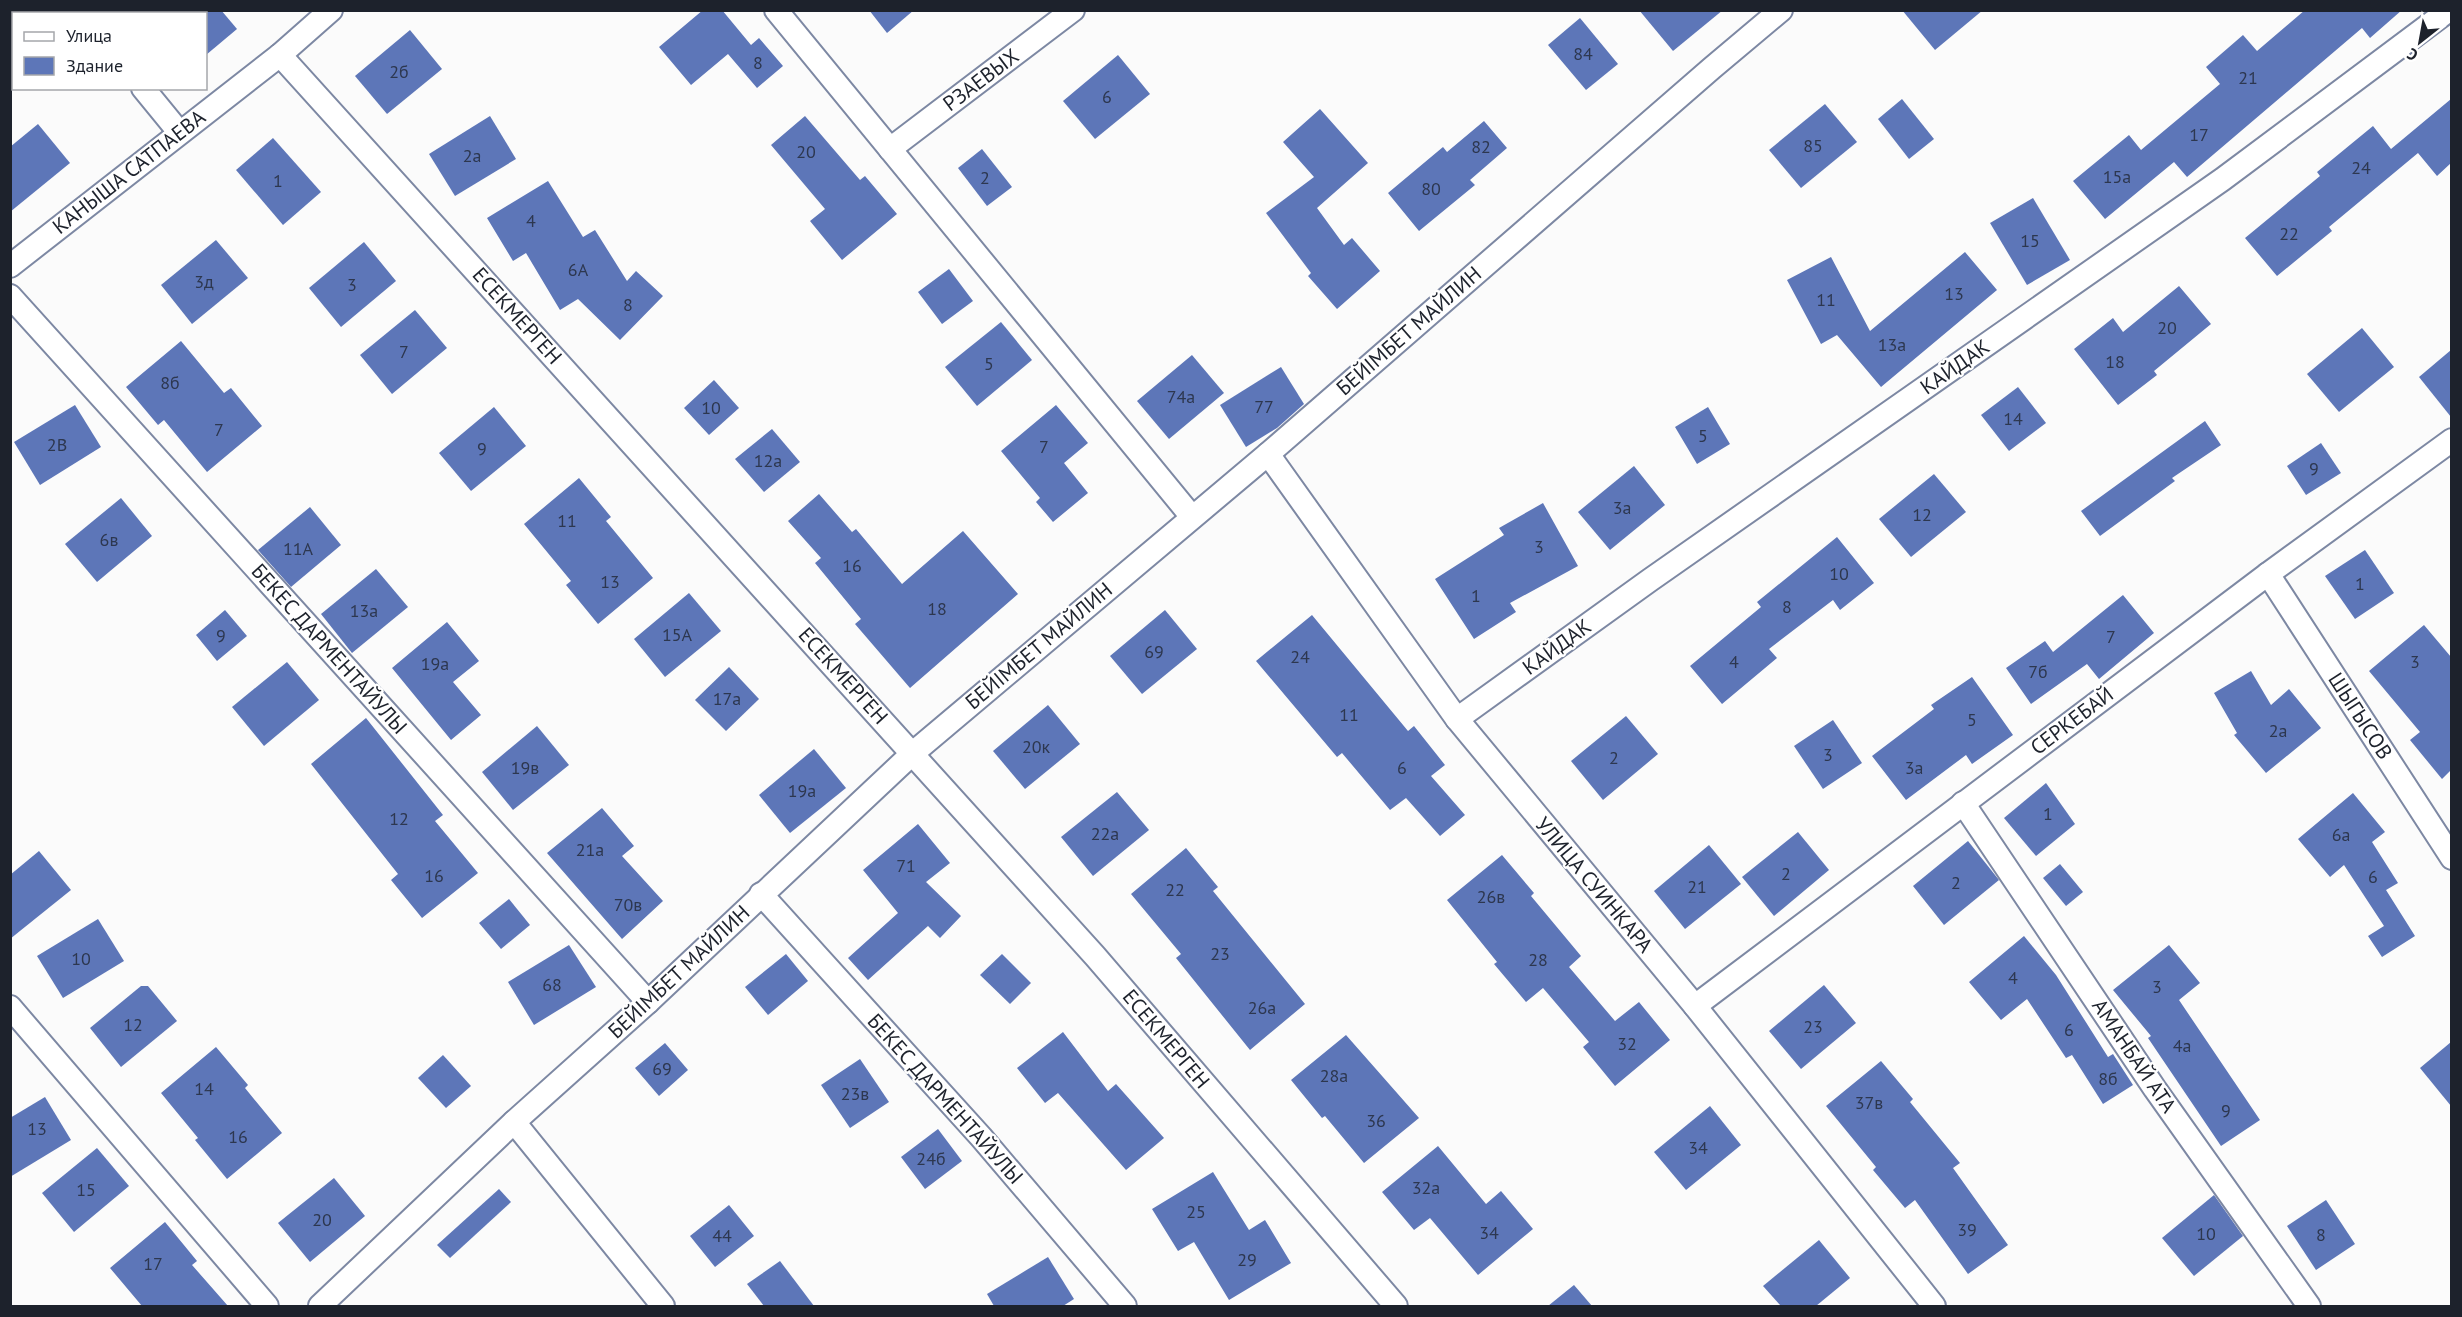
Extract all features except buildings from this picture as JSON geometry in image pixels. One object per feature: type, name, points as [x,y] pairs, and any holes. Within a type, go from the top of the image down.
[{"type":"street","name":"КАНЫША САТПАЕВА","points":[[10,266],[280,55],[331,10]]},
{"type":"street","points":[[776,10],[1192,517]]},
{"type":"street","name":"РЗАЕВЫХ","points":[[890,149],[1073,10]]},
{"type":"street","name":"БЕЙІМБЕТ МАЙЛИН","points":[[320,1306],[514,1122],[648,1002],[913,753],[1268,454],[1781,10]]},
{"type":"street","name":"КАЙДАК","points":[[1457,719],[1650,580],[2223,178],[2449,10]]},
{"type":"street","name":"EСЕКМЕРГЕН","points":[[280,55],[1095,956],[1396,1306]]},
{"type":"street","points":[[145,90],[179,132]]},
{"type":"street","name":"БЕКЕС ДАРМЕНТАЙУЛЫ","points":[[10,296],[648,1002]]},
{"type":"street","name":"СЕРКЕБАЙ","points":[[1695,1006],[2268,574],[2451,440]]},
{"type":"street","name":"УЛИЦА СУИНКАРА","points":[[1268,454],[1457,719],[1695,1006],[1934,1306]]},
{"type":"street","name":"ШЫГЫСОВ","points":[[2268,574],[2451,858]]},
{"type":"street","name":"АМАНБАЙ АТА","points":[[1963,803],[2155,1089],[2309,1306]]},
{"type":"street","name":"БЕКЕС ДАРМЕНТАЙУЛЫ","points":[[761,894],[981,1137],[1125,1306]]},
{"type":"street","points":[[10,1007],[267,1306]]},
{"type":"street","points":[[514,1122],[663,1306]]}]
